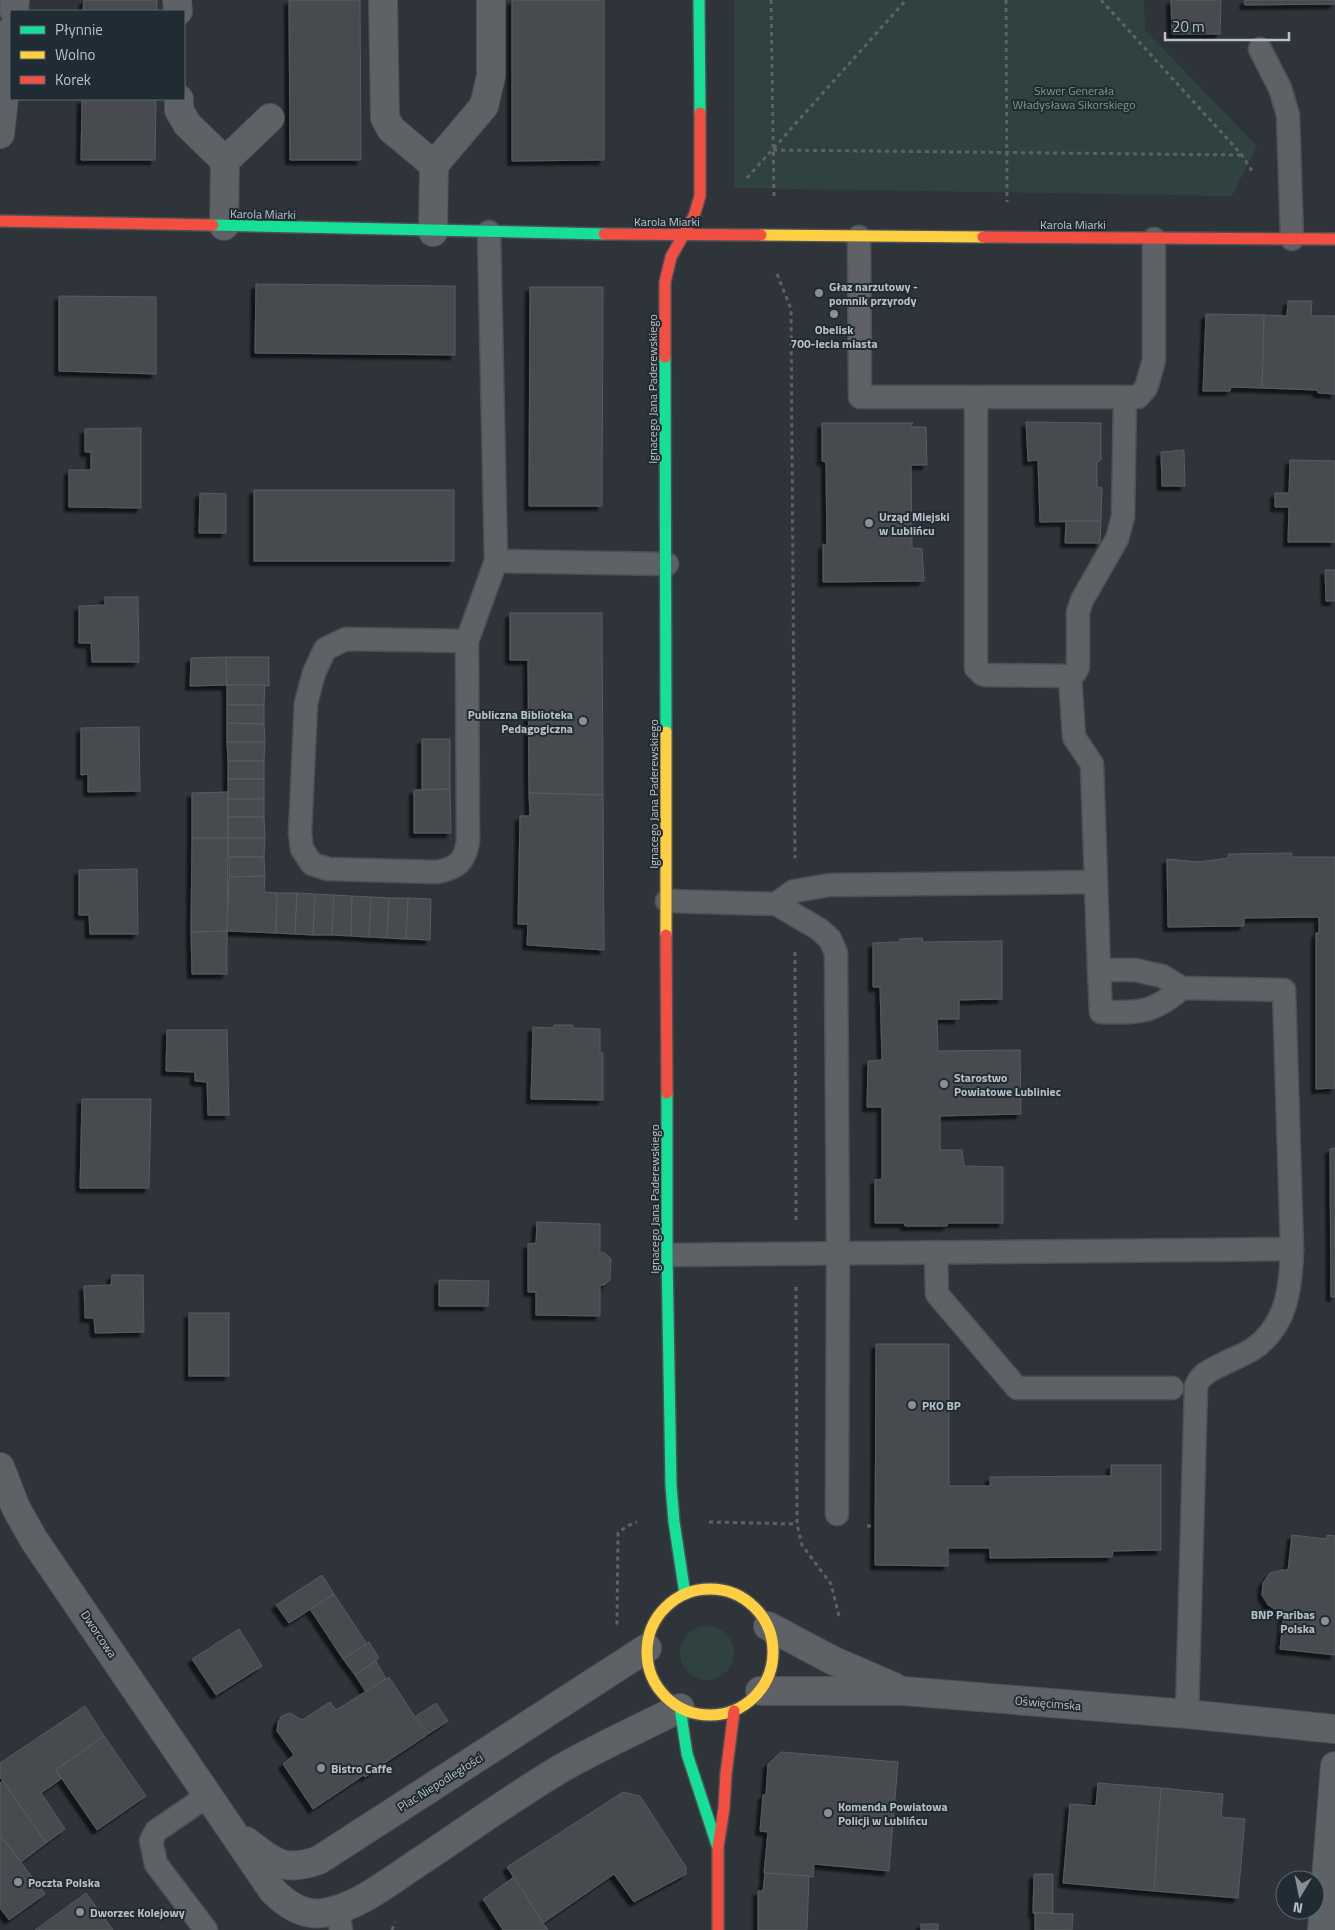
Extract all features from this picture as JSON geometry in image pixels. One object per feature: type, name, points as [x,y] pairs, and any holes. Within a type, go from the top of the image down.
[{"type":"street","points":[[383,0],[385,118],[391,129],[434,165]]},
{"type":"street","points":[[433,232],[434,165],[484,106],[492,76],[491,0]]},
{"type":"street","name":"Ignacego Jana Paderewskiego","points":[[685,1594],[674,1522],[671,1485],[667,1255],[666,282],[671,257],[694,216],[700,196],[699,0]]},
{"type":"street","points":[[0,134],[10,40]]},
{"type":"street","points":[[179,100],[179,110],[187,124],[225,161]]},
{"type":"street","points":[[224,226],[225,161],[270,118]]},
{"type":"street","name":"Karola Miarki","points":[[0,221],[433,232],[859,237],[1335,239]]},
{"type":"street","name":"Dworcowa","points":[[0,1467],[16,1508],[34,1540],[172,1741],[207,1796]]},
{"type":"street","points":[[701,1589],[733,1593],[748,1601],[759,1612],[768,1626],[773,1643],[773,1660],[769,1676],[760,1691],[734,1711],[716,1715],[697,1714],[680,1708],[654,1684],[648,1666],[646,1648],[650,1631],[658,1616],[670,1603],[685,1594],[701,1589]]},
{"type":"street","points":[[768,1626],[832,1660],[904,1691]]},
{"type":"street","name":"Plac Niepodległości","points":[[230,1828],[271,1860],[287,1866],[304,1865],[319,1860],[646,1648]]},
{"type":"street","name":"Oświęcimska","points":[[760,1691],[904,1691],[1187,1714],[1335,1729]]},
{"type":"street","points":[[680,1708],[687,1754],[718,1847]]},
{"type":"street","name":"Plac Niepodległości","points":[[207,1796],[273,1891],[284,1902],[300,1911],[321,1914],[339,1920],[384,1884],[562,1768],[680,1708]]},
{"type":"street","points":[[718,1930],[718,1847],[734,1711]]},
{"type":"street","points":[[1322,1930],[1335,1766]]},
{"type":"lane","points":[[1260,49],[1280,88],[1288,115],[1292,239]]},
{"type":"lane","points":[[467,641],[346,639],[325,650],[314,673],[306,703],[300,833],[302,849],[312,864],[328,869],[437,872],[453,868],[466,854],[468,841],[467,641],[496,561],[489,232]]},
{"type":"lane","points":[[859,237],[860,397],[976,398],[1138,397],[1146,388],[1154,360],[1154,239]]},
{"type":"lane","points":[[976,398],[976,668],[986,675],[1070,676],[1074,674],[1078,667],[1078,612],[1082,600],[1117,539],[1123,517],[1126,398]]},
{"type":"lane","points":[[496,561],[666,564]]},
{"type":"lane","points":[[1070,676],[1074,736],[1092,764],[1100,1012],[1135,1013],[1165,1003],[1182,988]]},
{"type":"lane","points":[[776,904],[794,891],[830,885],[1096,882]]},
{"type":"lane","points":[[667,901],[776,904],[819,929],[830,939],[836,953],[837,1514]]},
{"type":"lane","points":[[1099,970],[1135,970],[1162,976],[1182,988],[1284,990],[1292,1249],[1291,1277],[1287,1301],[1279,1322],[1268,1337],[1252,1350],[1203,1374],[1196,1386],[1187,1714]]},
{"type":"lane","points":[[667,1255],[1292,1249]]},
{"type":"lane","points":[[936,1252],[937,1294],[1017,1388],[1172,1388]]},
{"type":"lane","points":[[206,1930],[156,1864],[151,1841],[156,1831],[207,1796]]},
{"type":"path","points":[[772,0],[774,201]]},
{"type":"path","points":[[747,178],[906,0]]},
{"type":"path","points":[[1006,0],[1007,204]]},
{"type":"path","points":[[1101,0],[1242,155],[1254,171],[1256,180]]},
{"type":"path","points":[[773,150],[1242,155]]},
{"type":"path","points":[[777,274],[791,309],[794,867]]},
{"type":"path","points":[[617,1623],[618,1533],[627,1526],[639,1522]]},
{"type":"path","points":[[708,1522],[797,1524]]},
{"type":"green space","name":"Skwer Generała Władysława Sikorskiego","points":[[734,0],[1144,0],[1145,30],[1257,146],[1232,196],[734,188]]},
{"type":"green space","points":[[707,1626],[717,1628],[726,1634],[732,1643],[734,1653],[732,1663],[726,1672],[717,1678],[707,1680],[697,1678],[688,1672],[682,1663],[680,1653],[682,1643],[688,1634],[697,1628]]},
{"type":"building","points":[[84,0],[157,0],[157,10],[83,10]]},
{"type":"building","points":[[289,0],[360,0],[361,160],[290,160]]},
{"type":"building","points":[[512,0],[604,0],[604,160],[512,161]]},
{"type":"building","points":[[1171,0],[1221,0],[1220,34],[1172,34]]},
{"type":"building","points":[[1244,0],[1335,0],[1335,4],[1245,5]]},
{"type":"building","points":[[82,100],[156,100],[155,160],[81,160]]},
{"type":"building","points":[[256,284],[455,286],[455,355],[255,353]]},
{"type":"building","points":[[530,287],[603,287],[602,506],[529,506]]},
{"type":"building","points":[[59,296],[156,297],[156,374],[59,371]]},
{"type":"building","points":[[1288,301],[1312,301],[1311,316],[1335,316],[1335,394],[1318,393],[1317,390],[1262,388],[1264,315],[1287,316]]},
{"type":"building","points":[[1206,314],[1264,315],[1262,388],[1231,387],[1230,391],[1203,391]]},
{"type":"building","points":[[1026,422],[1101,423],[1101,460],[1097,462],[1097,487],[1102,488],[1101,521],[1040,522],[1038,460],[1028,461]]},
{"type":"building","name":"Urząd Miejski w Lublińcu","points":[[822,423],[913,423],[910,427],[926,427],[927,465],[911,465],[912,548],[922,549],[924,581],[823,582],[823,544],[827,546],[826,462],[822,461]]},
{"type":"building","points":[[141,428],[141,508],[69,507],[69,470],[91,470],[91,452],[85,452],[85,429]]},
{"type":"building","points":[[1184,450],[1185,486],[1162,486],[1161,452]]},
{"type":"building","points":[[1290,460],[1335,461],[1335,542],[1288,542],[1289,507],[1275,507],[1275,493],[1289,493]]},
{"type":"building","points":[[254,490],[454,490],[454,561],[254,561]]},
{"type":"building","points":[[200,493],[226,494],[226,533],[199,533]]},
{"type":"building","points":[[1066,521],[1101,521],[1100,543],[1065,543]]},
{"type":"building","points":[[1325,570],[1335,570],[1335,601],[1326,601]]},
{"type":"building","points":[[105,597],[138,597],[139,662],[92,662],[91,643],[79,643],[79,606],[105,605]]},
{"type":"building","points":[[510,613],[602,613],[603,795],[529,793],[528,660],[510,660]]},
{"type":"building","points":[[226,657],[227,685],[190,686],[191,658]]},
{"type":"building","points":[[226,657],[269,657],[269,686],[227,685]]},
{"type":"building","points":[[227,685],[265,685],[264,705],[227,705]]},
{"type":"building","points":[[227,705],[264,705],[264,724],[227,723]]},
{"type":"building","points":[[227,723],[264,724],[265,742],[227,742]]},
{"type":"building","points":[[139,727],[140,791],[88,792],[88,774],[81,775],[81,728]]},
{"type":"building","points":[[422,739],[450,739],[450,789],[422,790]]},
{"type":"building","points":[[227,742],[265,742],[264,761],[228,761]]},
{"type":"building","points":[[228,761],[264,761],[264,779],[228,779]]},
{"type":"building","points":[[228,779],[264,779],[264,799],[228,799]]},
{"type":"building","points":[[450,789],[451,833],[414,833],[414,790]]},
{"type":"building","points":[[228,792],[228,838],[192,838],[192,793]]},
{"type":"building","points":[[529,793],[603,795],[604,950],[527,945],[528,924],[518,924],[520,816],[530,816]]},
{"type":"building","points":[[228,799],[264,799],[264,817],[228,817]]},
{"type":"building","points":[[228,817],[264,817],[265,838],[228,838]]},
{"type":"building","points":[[192,838],[228,838],[227,931],[191,932]]},
{"type":"building","points":[[228,838],[265,838],[264,857],[229,857]]},
{"type":"building","points":[[1292,853],[1291,857],[1335,857],[1335,1088],[1316,1089],[1316,933],[1319,933],[1319,917],[1244,918],[1244,926],[1168,927],[1167,859],[1199,862],[1228,858],[1229,854]]},
{"type":"building","points":[[229,857],[264,857],[265,876],[229,877]]},
{"type":"building","points":[[137,869],[138,934],[90,934],[89,915],[79,915],[79,870]]},
{"type":"building","points":[[265,876],[264,892],[277,893],[276,933],[227,931],[229,877]]},
{"type":"building","points":[[277,893],[297,893],[295,934],[276,933]]},
{"type":"building","points":[[297,893],[315,894],[313,935],[295,934]]},
{"type":"building","points":[[315,894],[334,895],[332,935],[313,935]]},
{"type":"building","points":[[334,895],[352,896],[351,936],[332,935]]},
{"type":"building","points":[[352,896],[371,897],[369,937],[351,936]]},
{"type":"building","points":[[371,897],[389,898],[387,938],[369,937]]},
{"type":"building","points":[[389,898],[408,898],[406,939],[387,938]]},
{"type":"building","points":[[408,898],[431,899],[430,940],[406,939]]},
{"type":"building","points":[[227,931],[227,974],[192,974],[191,932]]},
{"type":"building","name":"Starostwo Powiatowe Lubliniec","points":[[922,938],[923,942],[1002,941],[1002,999],[959,1000],[959,1019],[937,1019],[938,1051],[1020,1050],[1021,1114],[940,1116],[940,1150],[962,1150],[964,1166],[1003,1167],[1003,1223],[948,1223],[947,1226],[905,1226],[904,1223],[875,1223],[875,1180],[882,1179],[882,1107],[867,1107],[868,1061],[882,1060],[880,987],[873,987],[873,943],[899,942],[900,939]]},
{"type":"building","points":[[554,1025],[573,1025],[573,1028],[600,1029],[600,1053],[603,1053],[603,1100],[531,1099],[533,1027],[554,1028]]},
{"type":"building","points":[[167,1030],[227,1030],[229,1115],[208,1115],[207,1082],[195,1081],[195,1072],[166,1071]]},
{"type":"building","points":[[82,1099],[151,1099],[149,1188],[80,1188]]},
{"type":"building","points":[[1335,1148],[1335,1297],[1331,1297],[1330,1149]]},
{"type":"building","points":[[537,1222],[600,1224],[600,1253],[605,1253],[611,1259],[610,1280],[604,1285],[600,1285],[600,1316],[536,1315],[536,1292],[528,1292],[528,1244],[536,1243]]},
{"type":"building","points":[[112,1275],[143,1275],[144,1332],[95,1333],[94,1318],[85,1318],[84,1286],[111,1285]]},
{"type":"building","points":[[439,1280],[489,1281],[488,1306],[439,1306]]},
{"type":"building","points":[[189,1313],[229,1313],[229,1376],[189,1376]]},
{"type":"building","name":"PKO BP","points":[[876,1344],[949,1344],[949,1486],[990,1486],[990,1477],[1111,1476],[1111,1465],[1161,1465],[1161,1550],[1113,1551],[1112,1557],[990,1558],[990,1548],[948,1548],[948,1566],[875,1565]]},
{"type":"building","points":[[1292,1535],[1327,1539],[1327,1535],[1335,1536],[1335,1655],[1280,1649],[1284,1612],[1268,1605],[1262,1595],[1263,1583],[1270,1573],[1288,1570]]},
{"type":"building","points":[[322,1575],[334,1594],[289,1623],[276,1605]]},
{"type":"building","points":[[334,1594],[367,1644],[343,1659],[310,1609]]},
{"type":"building","points":[[239,1629],[262,1666],[216,1695],[192,1659]]},
{"type":"building","points":[[369,1642],[379,1658],[355,1675],[343,1659]]},
{"type":"building","points":[[376,1661],[386,1679],[366,1692],[355,1675]]},
{"type":"building","points":[[389,1677],[427,1735],[381,1767],[365,1777],[364,1775],[313,1809],[283,1764],[294,1755],[277,1731],[278,1722],[282,1716],[290,1713],[302,1720],[330,1702],[336,1710]]},
{"type":"building","points":[[436,1703],[448,1721],[428,1734],[416,1716]]},
{"type":"building","points":[[85,1706],[104,1736],[56,1770],[61,1779],[41,1793],[65,1829],[46,1843],[0,1777],[0,1763]]},
{"type":"building","points":[[104,1736],[146,1796],[97,1830],[56,1770]]},
{"type":"building","name":"Komenda Powiatowa Policji w Lublińcu","points":[[781,1752],[898,1762],[889,1871],[814,1864],[813,1877],[764,1873],[768,1832],[760,1831],[763,1795],[766,1794],[768,1764]]},
{"type":"building","points":[[3,1781],[46,1843],[21,1862],[0,1835],[0,1783]]},
{"type":"building","points":[[1098,1783],[1161,1788],[1154,1891],[1063,1883],[1070,1804],[1096,1806]]},
{"type":"building","points":[[1161,1788],[1223,1794],[1221,1817],[1245,1819],[1238,1898],[1154,1891]]},
{"type":"building","points":[[623,1792],[640,1796],[686,1867],[686,1874],[634,1902],[614,1874],[543,1923],[507,1867]]},
{"type":"building","points":[[0,1835],[45,1894],[9,1920],[0,1908]]},
{"type":"building","points":[[765,1873],[809,1876],[807,1930],[758,1930],[758,1891],[763,1891]]},
{"type":"building","points":[[1034,1874],[1053,1874],[1053,1913],[1033,1913]]},
{"type":"building","points":[[514,1877],[548,1930],[503,1930],[483,1899]]},
{"type":"building","name":"Dworzec Kolejowy","points":[[86,1893],[113,1930],[35,1930]]},
{"type":"building","points":[[1035,1913],[1073,1914],[1072,1930],[1035,1930]]},
{"type":"building","points":[[921,1924],[938,1924],[938,1930],[921,1930]]},
{"type":"traffic: fast","points":[[699,0],[700,113]]},
{"type":"traffic: fast","points":[[213,225],[604,234]]},
{"type":"traffic: fast","points":[[665,357],[666,732]]},
{"type":"traffic: fast","points":[[667,1093],[667,1255],[671,1485],[674,1522],[685,1594]]},
{"type":"traffic: fast","points":[[680,1708],[687,1754],[717,1845]]},
{"type":"traffic: slow","points":[[761,235],[983,237]]},
{"type":"traffic: slow","points":[[666,732],[666,935]]},
{"type":"traffic: slow","points":[[710,1589],[734,1594],[755,1607],[768,1628],[773,1652],[768,1676],[755,1697],[734,1710],[710,1715],[686,1710],[665,1697],[652,1676],[647,1652],[652,1628],[665,1607],[686,1594],[710,1589]]},
{"type":"traffic: jam","points":[[665,357],[665,282],[671,257],[694,216],[700,196],[700,113]]},
{"type":"traffic: jam","points":[[0,221],[213,225]]},
{"type":"traffic: jam","points":[[604,234],[761,235]]},
{"type":"traffic: jam","points":[[983,237],[1335,239]]},
{"type":"traffic: jam","points":[[666,935],[667,1093]]},
{"type":"traffic: jam","points":[[718,1930],[718,1847],[734,1711]]},
{"type":"place","name":"Głaz narzutowy - pomnik przyrody","points":[[819,293]]},
{"type":"place","name":"Obelisk 700-lecia miasta","points":[[834,314]]},
{"type":"place","name":"Urząd Miejski w Lublińcu","points":[[869,523]]},
{"type":"place","name":"Publiczna Biblioteka Pedagogiczna","points":[[583,721]]},
{"type":"place","name":"Starostwo Powiatowe Lubliniec","points":[[944,1084]]},
{"type":"place","name":"PKO BP","points":[[912,1405]]},
{"type":"place","name":"BNP Paribas Polska","points":[[1325,1621]]},
{"type":"place","name":"Bistro Caffe","points":[[321,1768]]},
{"type":"place","name":"Komenda Powiatowa Policji w Lublińcu","points":[[828,1813]]},
{"type":"place","name":"Poczta Polska","points":[[18,1882]]},
{"type":"place","name":"Dworzec Kolejowy","points":[[80,1912]]}]
